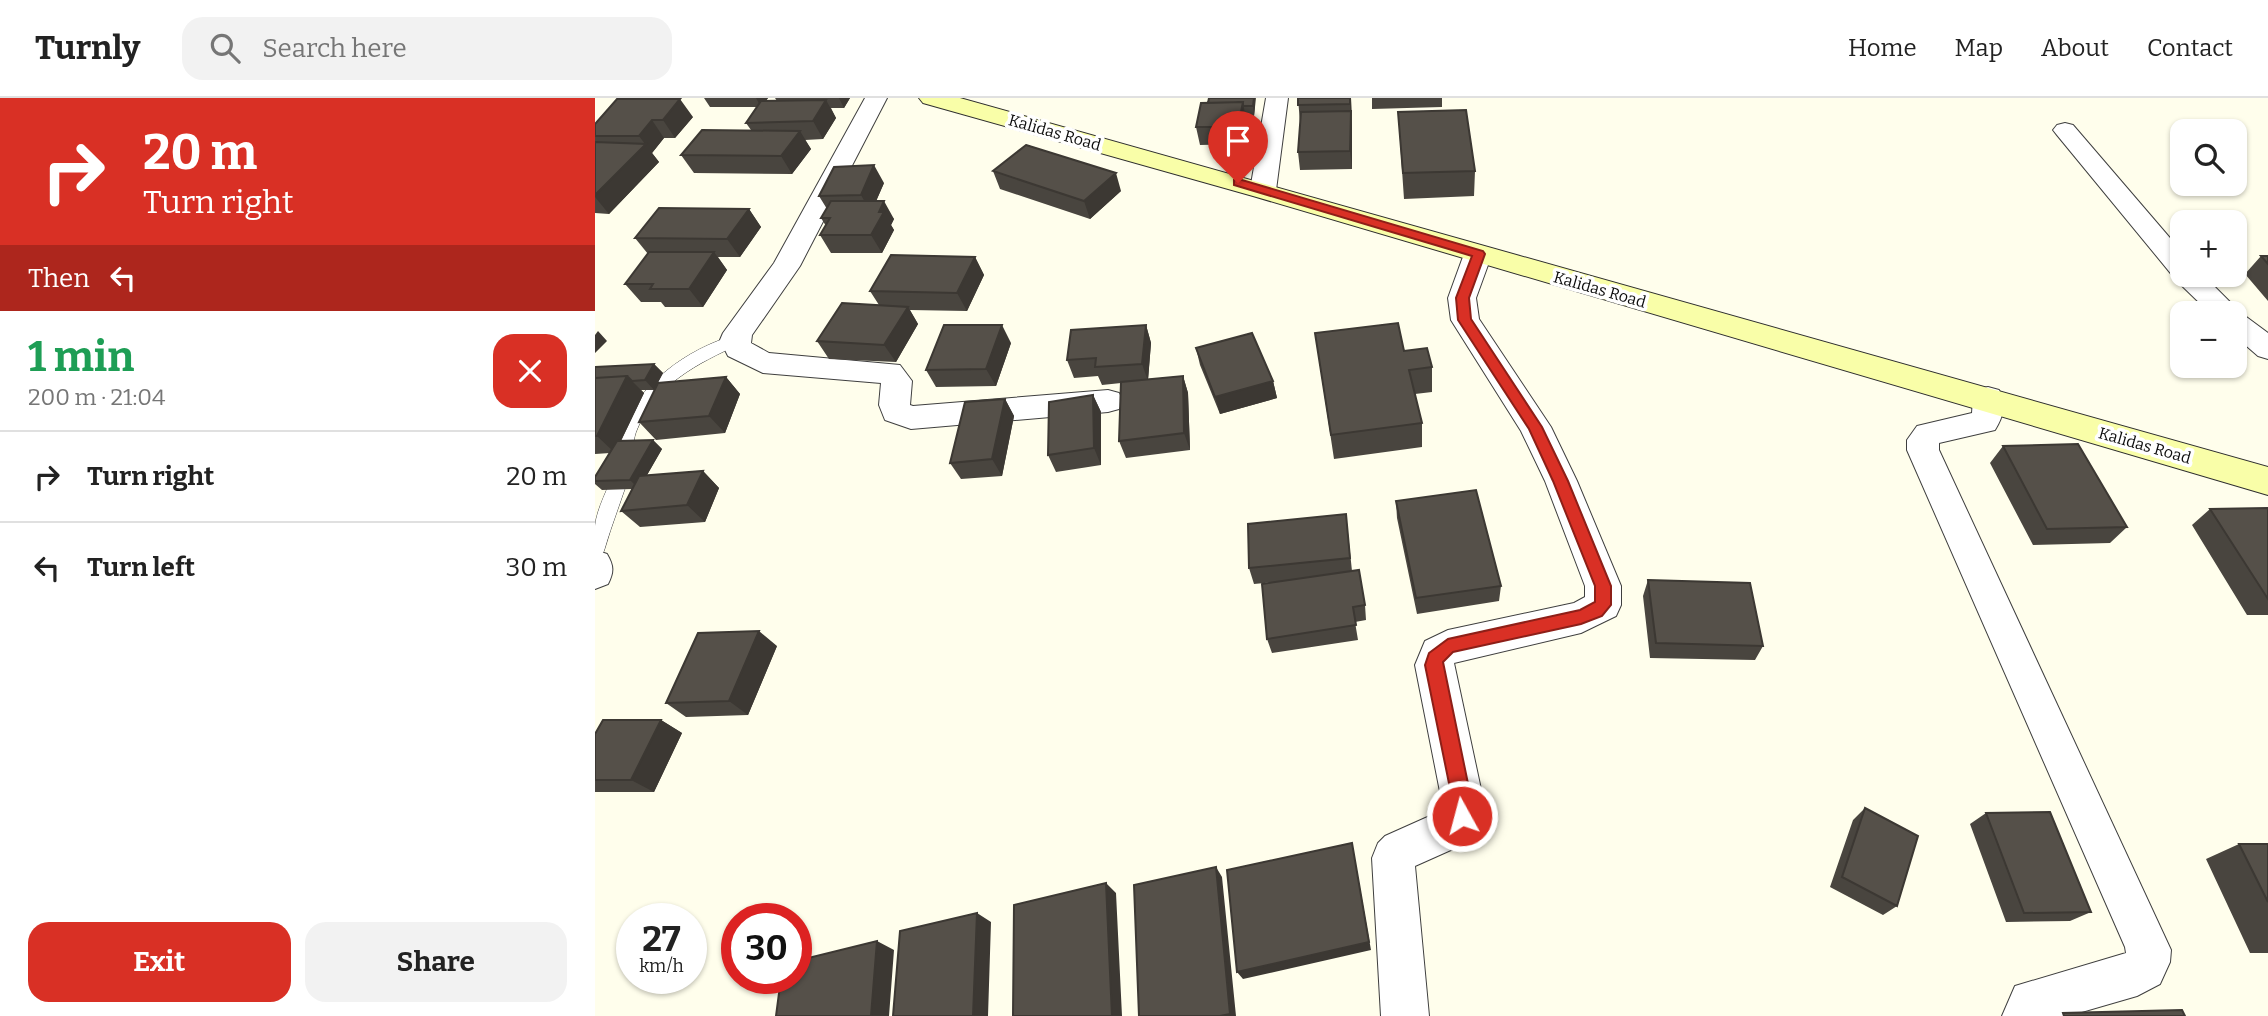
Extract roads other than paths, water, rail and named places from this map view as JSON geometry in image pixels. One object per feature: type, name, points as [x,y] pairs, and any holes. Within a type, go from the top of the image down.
[{"type":"street","points":[[876,98],[786,266],[735,340],[738,349],[763,363],[889,373],[897,381],[894,405],[896,412],[911,418],[1108,401]]},
{"type":"street","name":"Kalidas Road","points":[[932,98],[1263,190],[2268,481]]},
{"type":"street","points":[[1263,190],[1277,98]]},
{"type":"street","points":[[2065,130],[2170,255]]},
{"type":"street","points":[[1405,1016],[1393,858],[1400,851],[1455,825],[1464,808],[1434,665],[1435,658],[1448,646],[1581,617],[1603,605],[1603,586],[1561,481],[1535,427],[1465,320],[1462,298],[1478,254]]},
{"type":"street","points":[[2200,287],[2214,301]]},
{"type":"street","points":[[2247,331],[2268,349]]},
{"type":"street","points":[[1987,398],[1987,417],[1984,422],[1928,434],[1923,440],[1923,450],[2147,945],[2150,957],[2145,969],[2137,973],[2032,1003],[2026,1016]]},
{"type":"street","points":[[595,564],[595,575]]},
{"type":"lane","points":[[595,551],[607,508],[625,462],[627,434],[654,387],[694,359],[735,340]]}]
